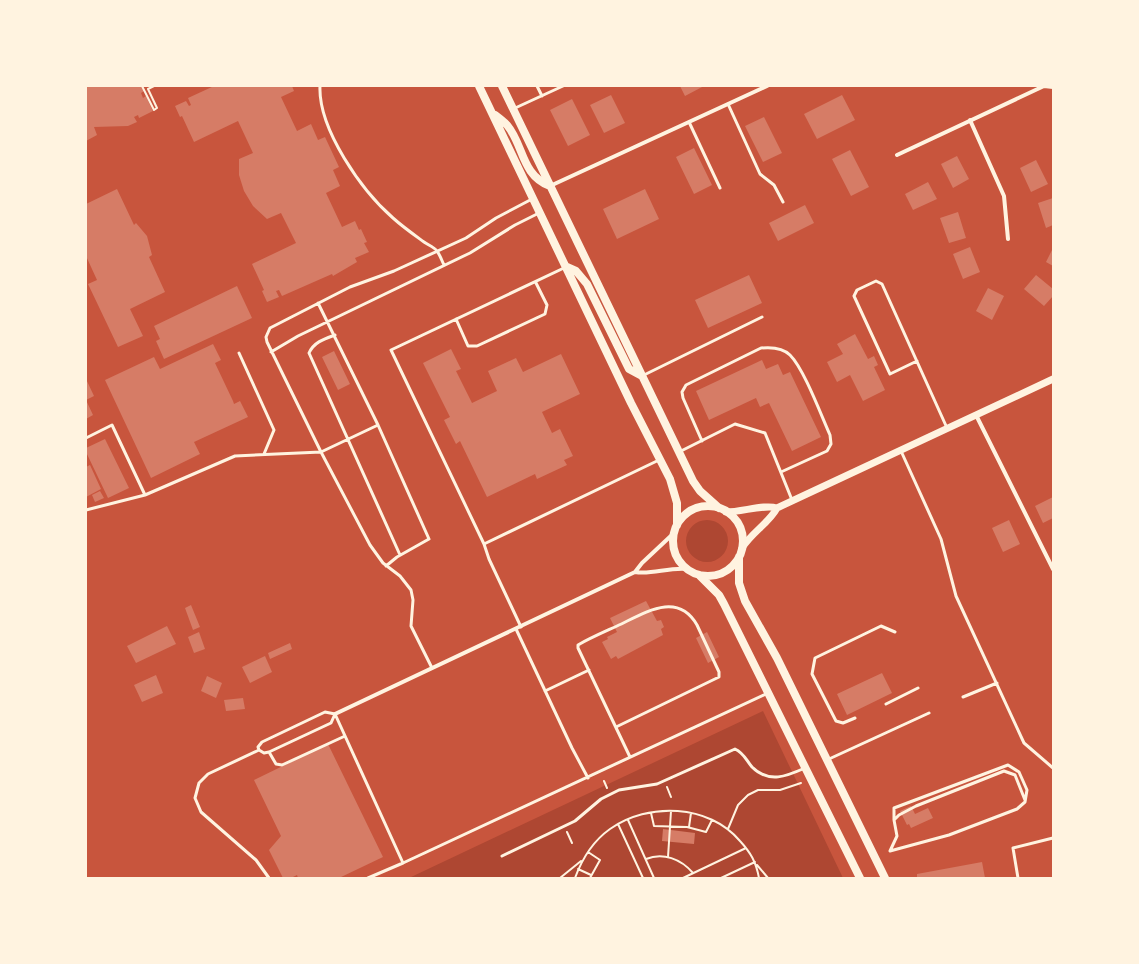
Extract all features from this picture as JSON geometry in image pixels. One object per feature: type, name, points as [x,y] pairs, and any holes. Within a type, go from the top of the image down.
[{"type":"main road","points":[[479,86],[541,212],[631,403],[674,489],[677,503],[677,525]]},
{"type":"main road","points":[[502,86],[679,452],[700,491],[734,518],[741,529],[742,548],[734,565],[723,573],[710,576],[699,575]]},
{"type":"main road","points":[[493,114],[508,126],[524,160],[535,177],[542,183],[550,186]]},
{"type":"main road","points":[[567,267],[576,271],[587,284],[629,369],[642,376]]},
{"type":"main road","points":[[723,510],[706,506],[693,510],[682,518],[677,525],[674,534],[675,551],[680,562],[688,569],[699,575],[719,595],[770,692],[860,878]]},
{"type":"main road","points":[[739,557],[739,583],[745,601],[778,658],[885,878]]},
{"type":"street","points":[[550,186],[767,86]]},
{"type":"street","points":[[897,155],[1044,86],[1053,87]]},
{"type":"street","points":[[970,120],[1004,196],[1008,239]]},
{"type":"street","points":[[742,548],[749,537],[774,514],[777,508],[1053,380]]},
{"type":"street","points":[[976,415],[1053,569]]},
{"type":"street","points":[[723,510],[748,511],[771,506],[777,508]]},
{"type":"street","points":[[335,714],[635,572],[642,563],[674,534]]},
{"type":"street","points":[[635,572],[644,574],[670,568],[688,569]]},
{"type":"lane","points":[[320,86],[320,93],[333,136],[361,183],[376,203],[392,217],[437,250],[444,265]]},
{"type":"lane","points":[[537,86],[542,96]]},
{"type":"lane","points":[[513,109],[563,86]]},
{"type":"lane","points":[[728,104],[760,174],[774,185],[784,202]]},
{"type":"lane","points":[[689,122],[720,188]]},
{"type":"lane","points":[[432,668],[411,626],[413,600],[410,590],[400,576],[386,566],[370,545],[271,352],[266,337],[270,328],[318,303],[350,287],[394,271],[469,236],[496,218],[534,198]]},
{"type":"lane","points":[[271,352],[298,336],[470,253],[509,228],[541,212]]},
{"type":"lane","points":[[567,267],[536,283],[391,350],[484,544],[545,691],[588,778]]},
{"type":"lane","points":[[917,361],[890,374],[854,296],[857,290],[876,281],[882,284],[917,361],[947,428]]},
{"type":"lane","points":[[456,319],[468,346],[477,346],[545,314],[547,305],[536,283]]},
{"type":"lane","points":[[318,303],[378,425],[430,539],[400,555],[386,566]]},
{"type":"lane","points":[[642,376],[762,317]]},
{"type":"lane","points":[[335,335],[318,342],[309,353],[400,555]]},
{"type":"lane","points":[[702,441],[683,398],[682,392],[686,384],[761,348],[772,347],[781,349],[789,354],[798,366],[830,435],[831,444],[827,451],[780,472]]},
{"type":"lane","points":[[239,353],[274,430],[264,454]]},
{"type":"lane","points":[[679,452],[735,424],[765,433],[792,500]]},
{"type":"lane","points":[[86,438],[112,425],[145,495]]},
{"type":"lane","points":[[86,510],[145,495],[235,456],[321,452],[378,425]]},
{"type":"lane","points":[[901,450],[941,539],[956,596],[1024,743],[1053,768]]},
{"type":"lane","points":[[484,544],[660,459]]},
{"type":"lane","points":[[616,727],[716,679],[720,673],[692,618],[682,610],[664,606],[655,608],[578,645],[578,648],[630,757]]},
{"type":"lane","points":[[855,718],[843,723],[836,721],[812,674],[815,658],[881,626],[895,632]]},
{"type":"lane","points":[[545,691],[589,670]]},
{"type":"lane","points":[[963,697],[997,683]]},
{"type":"lane","points":[[886,704],[918,688]]},
{"type":"lane","points":[[368,878],[588,778],[770,692]]},
{"type":"lane","points":[[259,750],[259,744],[268,739],[326,712],[335,714]]},
{"type":"lane","points":[[827,760],[929,713]]},
{"type":"lane","points":[[335,714],[403,863]]},
{"type":"lane","points":[[259,750],[264,753],[270,752],[331,723],[335,714]]},
{"type":"lane","points":[[270,752],[276,764],[282,765],[344,736]]},
{"type":"lane","points":[[502,856],[582,816],[601,799],[619,790],[648,786],[664,781],[735,749],[741,752],[752,767],[770,778],[788,776],[806,767]]},
{"type":"lane","points":[[259,750],[208,774],[199,783],[195,798],[201,812],[256,860],[269,878]]},
{"type":"lane","points":[[1008,765],[1019,772],[1027,790],[1025,802],[1017,809],[949,835],[890,851],[897,836],[894,820],[894,808],[1008,765]]},
{"type":"lane","points":[[894,820],[899,815],[916,806],[1004,771],[1015,775],[1025,802]]},
{"type":"lane","points":[[1018,878],[1014,848],[1053,838]]},
{"type":"path","points":[[142,86],[154,110],[157,108],[148,89],[154,86]]},
{"type":"path","points":[[604,781],[607,788]]},
{"type":"path","points":[[664,781],[671,797]]},
{"type":"path","points":[[728,829],[738,805],[752,792],[758,790],[780,790],[801,783]]},
{"type":"path","points":[[668,857],[671,811]]},
{"type":"path","points":[[575,878],[582,860],[588,852],[604,834],[618,824],[651,812],[671,811],[692,813],[712,820],[728,829],[746,848],[757,866],[768,878]]},
{"type":"path","points":[[651,812],[654,826],[671,825],[688,827],[706,832],[712,820]]},
{"type":"path","points":[[688,827],[692,813]]},
{"type":"path","points":[[628,820],[654,878]]},
{"type":"path","points":[[618,824],[643,878]]},
{"type":"path","points":[[564,826],[572,843]]},
{"type":"path","points":[[683,878],[746,848]]},
{"type":"path","points":[[578,869],[590,877],[600,860],[588,852]]},
{"type":"path","points":[[646,859],[659,855],[668,857],[682,863],[693,873]]},
{"type":"path","points":[[560,878],[582,860]]},
{"type":"path","points":[[721,878],[755,862]]},
{"type":"path","points":[[757,866],[759,878]]},
{"type":"shaded area","points":[[707,520],[722,526],[728,541],[722,556],[707,562],[692,556],[686,541],[692,526]]},
{"type":"shaded area","points":[[763,711],[843,878],[409,878]]},
{"type":"building","points":[[86,86],[141,86],[144,91],[141,93],[143,98],[146,96],[153,111],[139,118],[138,115],[134,117],[137,122],[128,126],[94,127],[97,135],[86,141]]},
{"type":"building","points":[[214,86],[292,86],[294,91],[281,97],[297,131],[311,124],[318,140],[325,137],[339,167],[333,170],[340,186],[326,193],[342,227],[355,221],[359,230],[361,229],[367,242],[364,243],[369,252],[355,258],[357,262],[333,276],[332,274],[282,296],[279,290],[276,291],[279,297],[267,302],[262,291],[264,290],[252,264],[296,243],[281,213],[267,219],[253,206],[244,191],[239,175],[239,159],[253,153],[238,121],[194,142],[182,116],[180,117],[175,106],[186,101],[189,106],[191,105],[188,98]]},
{"type":"building","points":[[680,86],[704,86],[685,96]]},
{"type":"building","points":[[611,95],[625,123],[604,133],[590,105]]},
{"type":"building","points":[[842,95],[855,120],[817,139],[804,114]]},
{"type":"building","points":[[572,99],[590,135],[568,146],[550,110]]},
{"type":"building","points":[[764,117],[782,153],[763,162],[745,126]]},
{"type":"building","points":[[694,148],[712,185],[694,194],[676,157]]},
{"type":"building","points":[[850,150],[869,187],[851,196],[832,159]]},
{"type":"building","points":[[957,156],[969,179],[953,188],[941,164]]},
{"type":"building","points":[[1036,160],[1048,184],[1031,192],[1020,168]]},
{"type":"building","points":[[928,182],[937,199],[913,210],[905,194]]},
{"type":"building","points":[[117,189],[134,225],[136,223],[147,236],[152,255],[149,257],[165,292],[130,309],[143,336],[118,347],[88,284],[97,280],[86,256],[86,204]]},
{"type":"building","points":[[645,189],[659,219],[617,239],[603,209]]},
{"type":"building","points":[[1053,198],[1053,225],[1046,228],[1038,203]]},
{"type":"building","points":[[805,205],[814,223],[778,241],[769,223]]},
{"type":"building","points":[[958,212],[966,238],[949,243],[940,218]]},
{"type":"building","points":[[970,247],[980,272],[963,279],[953,254]]},
{"type":"building","points":[[1053,248],[1053,266],[1046,262]]},
{"type":"building","points":[[749,275],[762,303],[708,328],[695,300]]},
{"type":"building","points":[[1036,275],[1053,289],[1053,296],[1044,306],[1024,289]]},
{"type":"building","points":[[237,286],[252,318],[164,359],[156,341],[160,339],[154,326]]},
{"type":"building","points":[[988,288],[1004,296],[992,320],[976,311]]},
{"type":"building","points":[[855,334],[868,359],[874,356],[878,365],[874,367],[885,390],[863,401],[850,375],[837,382],[827,362],[843,354],[837,344]]},
{"type":"building","points":[[213,344],[221,360],[215,363],[234,404],[240,401],[248,417],[194,442],[200,454],[151,478],[105,380],[154,357],[160,369]]},
{"type":"building","points":[[451,349],[461,369],[456,371],[472,403],[497,391],[488,371],[516,358],[523,372],[561,354],[580,394],[542,412],[552,433],[560,429],[573,456],[564,460],[567,465],[537,479],[535,474],[487,497],[460,441],[456,444],[444,420],[450,417],[423,363]]},
{"type":"building","points":[[334,351],[350,384],[338,390],[322,357]]},
{"type":"building","points":[[762,360],[766,369],[778,364],[783,375],[790,372],[821,437],[792,451],[769,403],[760,407],[756,398],[709,420],[696,391]]},
{"type":"building","points":[[86,379],[94,396],[86,400]]},
{"type":"building","points":[[86,400],[93,415],[86,419]]},
{"type":"building","points":[[105,439],[129,488],[108,498],[86,452],[86,448]]},
{"type":"building","points":[[90,465],[101,489],[86,497],[86,467]]},
{"type":"building","points":[[100,491],[104,498],[95,502],[92,495]]},
{"type":"building","points":[[1053,497],[1053,518],[1043,523],[1035,506]]},
{"type":"building","points":[[1009,520],[1020,544],[1003,552],[992,528]]},
{"type":"building","points":[[646,601],[657,621],[661,620],[664,627],[661,629],[663,635],[618,659],[616,656],[611,659],[602,642],[608,639],[607,637],[617,632],[610,618]]},
{"type":"building","points":[[191,605],[200,627],[193,630],[185,608]]},
{"type":"building","points":[[167,626],[176,644],[136,663],[127,646]]},
{"type":"building","points":[[199,632],[205,649],[194,653],[188,637]]},
{"type":"building","points":[[707,632],[719,657],[708,663],[696,638]]},
{"type":"building","points":[[290,643],[292,649],[270,659],[268,653]]},
{"type":"building","points":[[265,656],[272,672],[250,683],[242,667]]},
{"type":"building","points":[[882,673],[892,693],[847,715],[837,694]]},
{"type":"building","points":[[156,675],[163,693],[142,702],[134,685]]},
{"type":"building","points":[[207,676],[222,683],[216,698],[201,691]]},
{"type":"building","points":[[243,698],[245,709],[226,711],[224,700]]},
{"type":"building","points":[[328,744],[383,857],[339,878],[298,878],[297,875],[291,878],[283,878],[269,850],[281,836],[254,780]]},
{"type":"building","points":[[911,806],[915,814],[928,808],[933,818],[911,828],[909,824],[907,825],[900,811]]},
{"type":"building","points":[[663,829],[695,833],[694,844],[662,841]]},
{"type":"building","points":[[982,862],[985,878],[917,878],[917,874]]}]
